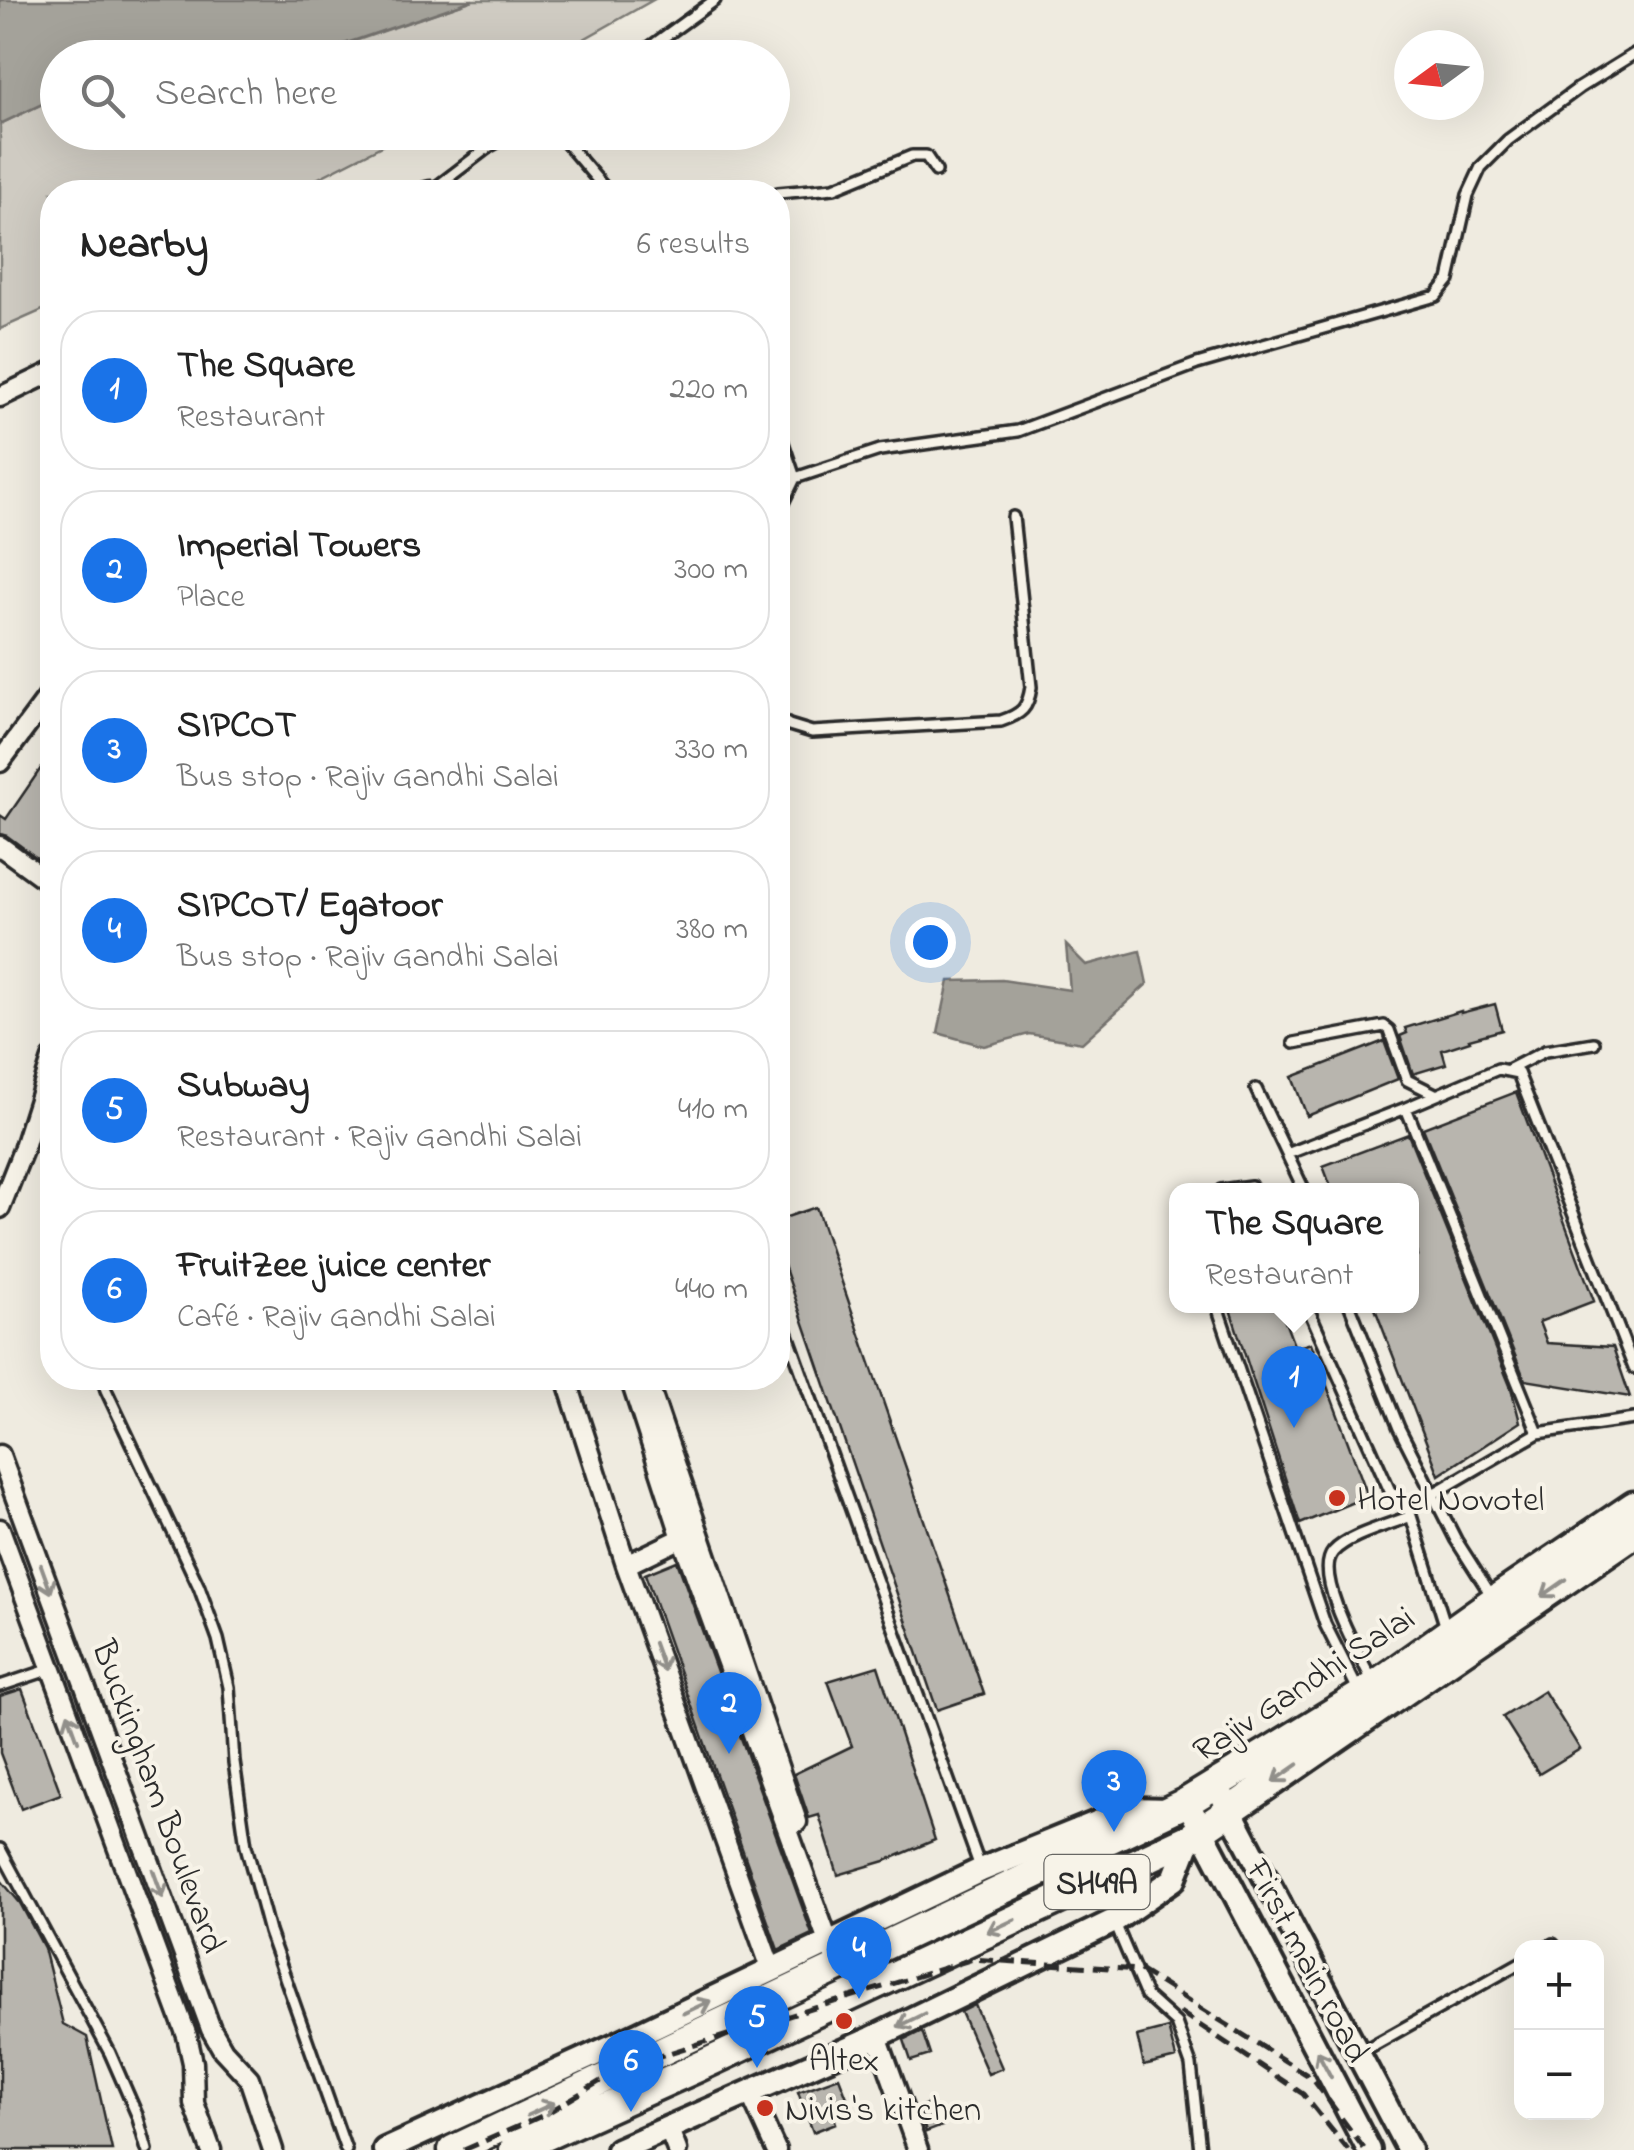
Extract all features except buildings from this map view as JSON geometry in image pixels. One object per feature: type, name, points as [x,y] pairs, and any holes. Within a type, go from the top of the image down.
[{"type":"main road","name":"Rajiv Gandhi Salai","points":[[514,2150],[1196,1835],[1230,1812],[1448,1633],[1634,1506]]},
{"type":"main road","name":"Rajiv Gandhi Salai","points":[[453,2150],[839,1953],[1178,1806],[1369,1698],[1634,1533]]},
{"type":"street","points":[[0,397],[40,378]]},
{"type":"street","points":[[0,762],[40,708]]},
{"type":"street","points":[[0,846],[40,875]]},
{"type":"street","points":[[0,1208],[40,1095]]},
{"type":"street","points":[[570,1390],[626,1565],[772,1971]]},
{"type":"street","points":[[634,1390],[682,1538],[839,1953]]},
{"type":"street","points":[[650,1390],[839,1953]]},
{"type":"street","name":"Buckingham Boulevard","points":[[0,1455],[216,2039],[249,2078],[273,2150]]},
{"type":"street","name":"Buckingham Boulevard","points":[[0,1529],[190,2048],[194,2103],[210,2150]]},
{"type":"street","points":[[626,1565],[682,1538]]},
{"type":"street","points":[[87,1766],[112,1757]]},
{"type":"street","points":[[1217,1785],[1409,2150]]},
{"type":"street","points":[[385,2150],[772,1971],[839,1953],[981,1870],[1131,1810],[1178,1806]]},
{"type":"street","name":"First main road","points":[[1178,1806],[1369,2150]]},
{"type":"street","points":[[618,2150],[877,2036],[1114,1921],[1174,1879],[1196,1835]]},
{"type":"street","points":[[877,2036],[918,2150]]},
{"type":"street","points":[[190,2048],[216,2039]]},
{"type":"street","points":[[750,2092],[776,2150]]},
{"type":"street","points":[[668,2127],[677,2150]]},
{"type":"lane","points":[[659,40],[715,0]]},
{"type":"lane","points":[[790,488],[795,478],[880,450],[1018,431],[1198,364],[1436,296],[1448,280],[1468,196],[1481,167],[1508,140],[1634,54]]},
{"type":"lane","points":[[445,180],[485,150]]},
{"type":"lane","points":[[572,150],[598,180]]},
{"type":"lane","points":[[790,192],[834,188],[912,156],[926,156],[936,171]]},
{"type":"lane","points":[[790,463],[795,478]]},
{"type":"lane","points":[[790,724],[812,732],[1001,721],[1018,716],[1028,705],[1031,687],[1014,517]]},
{"type":"lane","points":[[1294,1043],[1384,1026],[1389,1030],[1407,1080],[1435,1094]]},
{"type":"lane","points":[[1508,1070],[1545,1051],[1594,1043]]},
{"type":"lane","points":[[1287,1154],[1498,1068],[1518,1073],[1634,1368]]},
{"type":"lane","points":[[1256,1088],[1301,1183]]},
{"type":"lane","points":[[1406,1108],[1538,1433]]},
{"type":"lane","points":[[1220,1313],[1325,1624],[1369,1698]]},
{"type":"lane","points":[[1310,1313],[1390,1491],[1405,1504],[1411,1516],[1448,1633]]},
{"type":"lane","points":[[1353,1313],[1399,1428],[1456,1540],[1494,1600]]},
{"type":"lane","points":[[790,1340],[981,1870]]},
{"type":"lane","points":[[106,1390],[198,1587],[218,1639],[229,1686],[234,1762],[246,1846],[269,1932],[346,2150]]},
{"type":"lane","points":[[1432,1494],[1538,1433],[1634,1419]]},
{"type":"lane","points":[[1369,1698],[1337,1612],[1328,1564],[1332,1553],[1350,1540],[1411,1516]]},
{"type":"lane","points":[[0,1686],[52,1669]]},
{"type":"lane","points":[[0,1849],[110,2053],[148,2150]]},
{"type":"lane","points":[[1114,1921],[1146,1996],[1176,2023],[1191,2065],[1200,2150]]},
{"type":"lane","points":[[1358,2054],[1514,1966]]},
{"type":"shaded area","points":[[0,0],[473,0],[356,40],[40,40],[40,105],[0,124]]},
{"type":"shaded area","points":[[473,0],[653,0],[582,40],[358,40]]},
{"type":"shaded area","points":[[40,105],[40,150],[374,150],[315,180],[40,180],[40,311],[0,329],[0,124]]},
{"type":"shaded area","points":[[1066,945],[1086,965],[1140,951],[1147,984],[1082,1043],[1029,1034],[984,1046],[938,1033],[949,981],[1002,980],[1070,990]]},
{"type":"railway","points":[[464,2150],[544,2115],[624,2067],[973,1959],[1140,1970],[1312,2078],[1365,2150]]},
{"type":"railway","points":[[1180,2012],[1303,2094],[1348,2150]]},
{"type":"place","name":"The Square","points":[[1294,1428]]},
{"type":"place","name":"Hotel Novotel","points":[[1337,1498]]},
{"type":"place","name":"Imperial Towers","points":[[729,1754]]},
{"type":"place","name":"SIPCOT","points":[[1114,1832]]},
{"type":"place","name":"SIPCOT/ Egatoor","points":[[859,1999]]},
{"type":"place","name":"Altex","points":[[844,2021]]},
{"type":"place","name":"Subway","points":[[757,2068]]},
{"type":"place","name":"Nivis's kitchen","points":[[765,2108]]},
{"type":"place","name":"FruitZee juice center","points":[[631,2112]]}]
